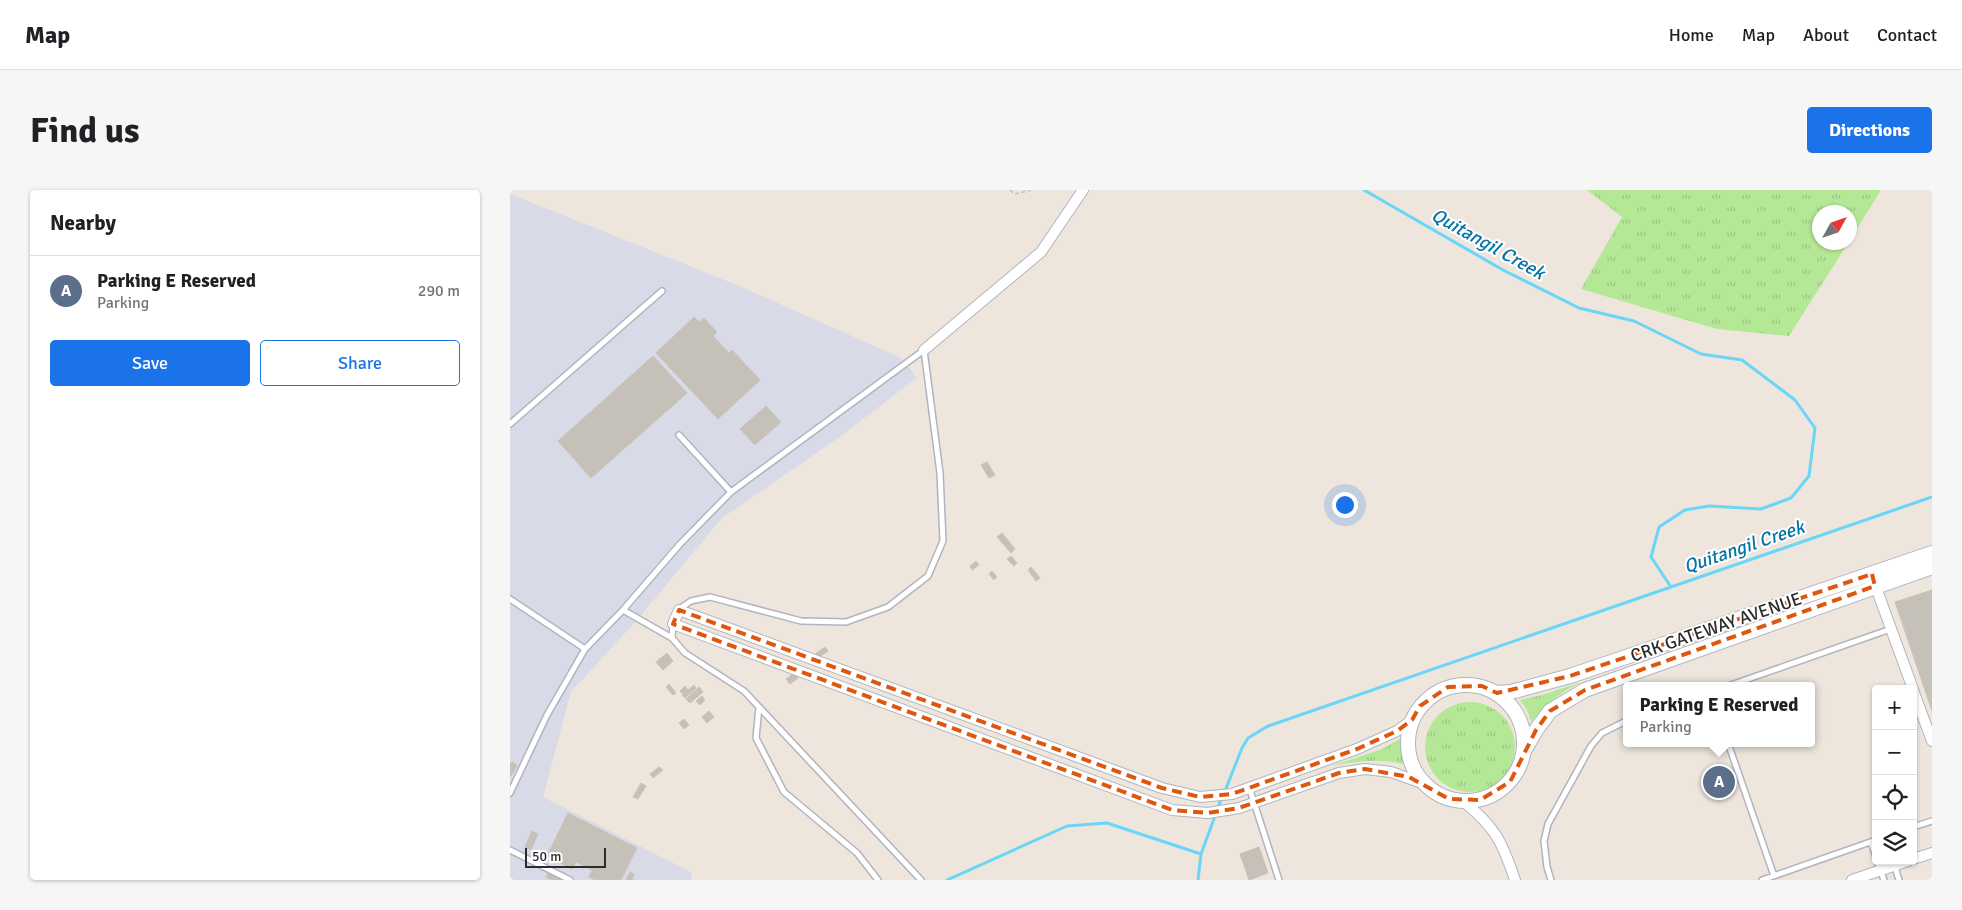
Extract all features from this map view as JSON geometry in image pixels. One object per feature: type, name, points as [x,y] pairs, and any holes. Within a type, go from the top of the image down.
[{"type":"main road","name":"CRK GATEWAY AVENUE","points":[[1524,751],[1536,730],[1550,712],[1585,690],[1874,580],[1932,552]]},
{"type":"main road","name":"CRK GATEWAY AVENUE","points":[[1497,693],[1510,692],[1570,676],[1874,580],[1932,567]]},
{"type":"main road","points":[[1465,684],[1482,686],[1497,693],[1510,704],[1519,718],[1524,734],[1524,751],[1519,768],[1510,782],[1503,788],[1480,800],[1462,801],[1436,793],[1425,784],[1414,770],[1409,754],[1408,737],[1412,720],[1420,706],[1433,694],[1448,687],[1465,684]]},
{"type":"street","points":[[924,350],[1041,252],[1083,190]]},
{"type":"street","points":[[1874,580],[1912,685]]},
{"type":"street","points":[[1412,720],[1397,731],[1357,749],[1232,794],[1200,797],[1162,788],[679,610],[672,624],[1172,810],[1208,813],[1239,808],[1338,773],[1365,769],[1390,772],[1425,784]]},
{"type":"street","points":[[1917,700],[1932,741]]},
{"type":"street","points":[[1462,801],[1482,816],[1493,830],[1502,844],[1515,880]]},
{"type":"street","points":[[1917,858],[1932,853]]},
{"type":"street","points":[[1852,880],[1881,871],[1892,865]]},
{"type":"lane","points":[[510,424],[662,291]]},
{"type":"lane","points":[[510,792],[547,714],[586,649],[623,610],[680,544],[731,492],[924,350],[940,474],[943,541],[928,576],[888,607],[846,622],[801,621],[710,597],[691,601],[679,610]]},
{"type":"lane","points":[[679,435],[731,492]]},
{"type":"lane","points":[[510,599],[586,649]]},
{"type":"lane","points":[[623,610],[672,638],[685,653],[744,691],[921,880]]},
{"type":"lane","points":[[672,624],[672,638]]},
{"type":"lane","points":[[1740,682],[1885,632]]},
{"type":"lane","points":[[759,707],[756,738],[784,792],[857,853],[878,880]]},
{"type":"lane","points":[[1551,880],[1547,867],[1544,841],[1548,824],[1591,746],[1602,733],[1623,722]]},
{"type":"lane","points":[[1729,747],[1774,876]]},
{"type":"lane","points":[[1249,787],[1279,880]]},
{"type":"lane","points":[[1917,826],[1932,821]]},
{"type":"lane","points":[[1762,880],[1872,841]]},
{"type":"lane","points":[[510,850],[570,880]]},
{"type":"lane","points":[[1894,865],[1899,880]]},
{"type":"path","points":[[1010,190],[1015,194],[1031,190]]},
{"type":"highlighted area","points":[[1872,574],[1875,586],[1585,690],[1550,711],[1536,730],[1510,782],[1480,800],[1449,799],[1409,777],[1365,769],[1339,773],[1239,808],[1208,813],[1172,810],[673,624],[679,610],[1162,788],[1200,797],[1232,794],[1357,749],[1397,731],[1412,720],[1420,706],[1448,687],[1482,686],[1497,693],[1570,676]]},
{"type":"shaded area","points":[[510,194],[737,285],[899,357],[917,378],[834,441],[722,518],[638,619],[571,692],[543,797],[691,872],[692,880],[510,880]]},
{"type":"green space","points":[[1587,190],[1881,190],[1857,229],[1857,205],[1812,205],[1812,250],[1844,250],[1789,336],[1717,329],[1581,289],[1622,217]]},
{"type":"green space","points":[[1581,682],[1554,699],[1531,722],[1527,710],[1520,700]]},
{"type":"green space","points":[[1470,702],[1487,705],[1502,715],[1512,730],[1515,747],[1512,764],[1502,779],[1487,789],[1470,792],[1453,789],[1438,779],[1428,764],[1425,747],[1428,730],[1438,715],[1453,705]]},
{"type":"green space","points":[[1401,738],[1403,764],[1368,761],[1332,766],[1382,749]]},
{"type":"building","points":[[694,317],[699,322],[704,318],[717,332],[713,336],[729,353],[732,350],[760,380],[718,419],[656,353]]},
{"type":"building","points":[[653,356],[687,393],[591,478],[558,441]]},
{"type":"building","points":[[766,406],[781,422],[755,445],[740,429]]},
{"type":"building","points":[[987,462],[995,475],[989,478],[981,465]]},
{"type":"building","points":[[1002,533],[1015,549],[1011,553],[997,537]]},
{"type":"building","points":[[1011,556],[1017,563],[1014,566],[1007,559]]},
{"type":"building","points":[[976,561],[979,565],[972,570],[970,566]]},
{"type":"building","points":[[1031,567],[1040,578],[1036,581],[1028,570]]},
{"type":"building","points":[[992,571],[997,577],[994,580],[989,574]]},
{"type":"building","points":[[1932,590],[1932,711],[1895,602]]},
{"type":"building","points":[[825,647],[828,651],[818,658],[815,654]]},
{"type":"building","points":[[667,653],[673,661],[663,670],[656,662]]},
{"type":"building","points":[[794,673],[798,678],[790,684],[786,679]]},
{"type":"building","points":[[669,684],[676,693],[673,695],[666,687]]},
{"type":"building","points":[[694,685],[696,688],[685,698],[682,695]]},
{"type":"building","points":[[685,686],[688,690],[683,694],[680,691]]},
{"type":"building","points":[[699,687],[703,692],[690,703],[686,699]]},
{"type":"building","points":[[702,696],[705,700],[700,705],[696,701]]},
{"type":"building","points":[[709,711],[714,717],[707,723],[702,717]]},
{"type":"building","points":[[684,719],[689,725],[684,729],[679,723]]},
{"type":"building","points":[[512,762],[517,765],[511,776],[510,765]]},
{"type":"building","points":[[659,767],[663,770],[653,778],[650,774]]},
{"type":"building","points":[[641,783],[646,786],[638,799],[633,797]]},
{"type":"building","points":[[568,813],[637,848],[621,880],[595,880],[589,877],[592,870],[576,862],[572,869],[547,856]]},
{"type":"building","points":[[532,831],[538,834],[531,850],[525,847]]},
{"type":"building","points":[[1259,847],[1268,873],[1249,880],[1240,854]]},
{"type":"building","points":[[549,871],[567,880],[552,880],[546,877]]},
{"type":"building","points":[[630,872],[634,874],[632,880],[626,880]]},
{"type":"waterway","name":"Quitangil Creek","points":[[1364,190],[1503,270],[1579,308],[1634,321],[1701,354],[1742,360],[1795,400],[1815,428],[1809,476],[1791,498],[1761,509],[1709,506],[1685,510],[1659,527],[1651,557],[1671,587],[1932,497]]},
{"type":"waterway","points":[[1225,791],[1242,748],[1248,738],[1268,726],[1671,587]]},
{"type":"waterway","points":[[1198,880],[1201,854],[1222,797]]},
{"type":"waterway","points":[[947,880],[1067,826],[1107,823],[1201,854]]},
{"type":"place","name":"Parking E Reserved","points":[[1719,782]]}]
